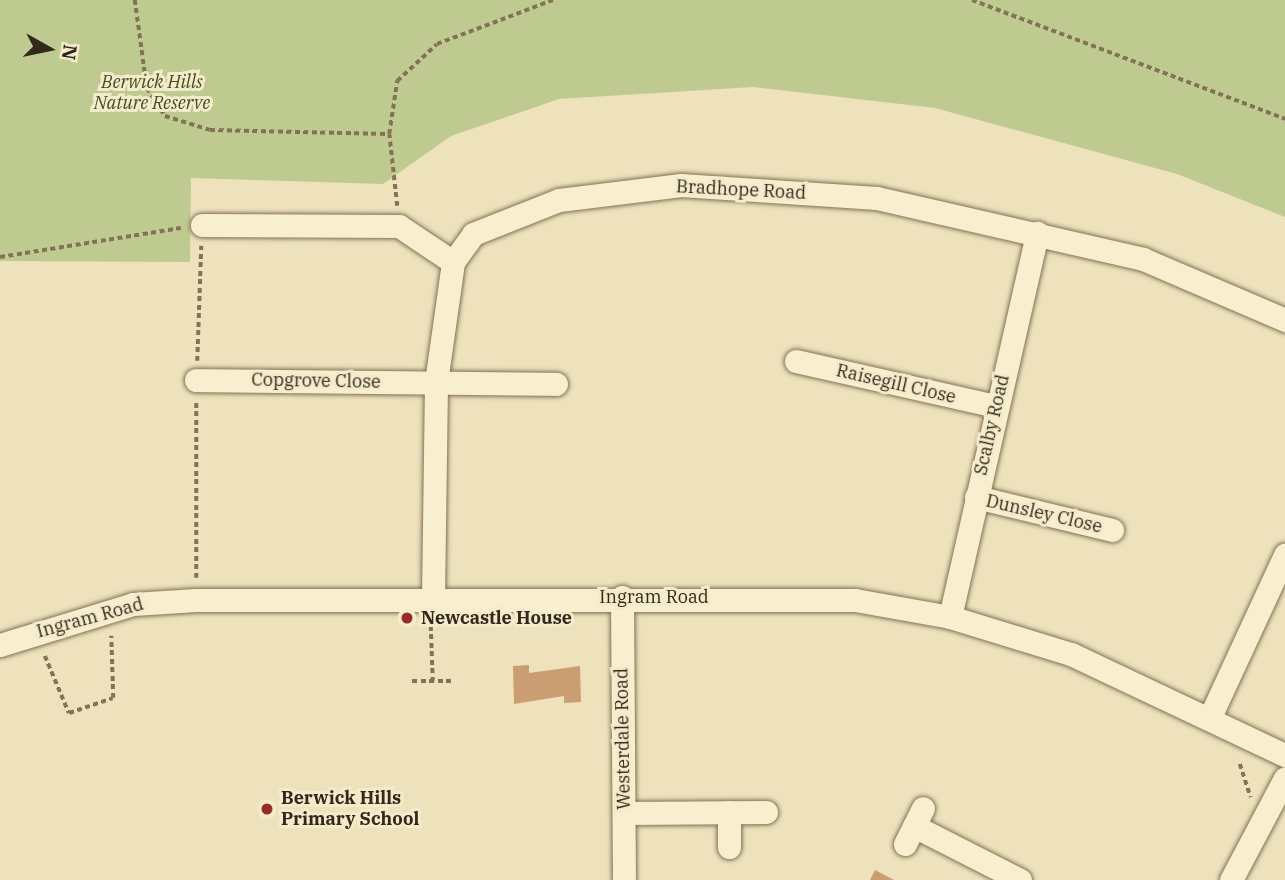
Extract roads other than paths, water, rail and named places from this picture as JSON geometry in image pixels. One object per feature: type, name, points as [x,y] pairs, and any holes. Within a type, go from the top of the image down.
[{"type":"street","name":"Bradhope Road","points":[[433,598],[436,382],[453,262],[473,234],[559,200],[681,185],[877,198],[1143,259],[1285,320]]},
{"type":"street","points":[[202,225],[399,226],[453,262]]},
{"type":"street","name":"Scalby Road","points":[[950,617],[975,497],[1037,233]]},
{"type":"street","name":"Raisegill Close","points":[[796,361],[996,407]]},
{"type":"street","name":"Copgrove Close","points":[[196,380],[556,384]]},
{"type":"street","name":"Dunsley Close","points":[[975,497],[1112,530]]},
{"type":"street","points":[[1210,717],[1285,555]]},
{"type":"street","name":"Ingram Road","points":[[0,645],[133,604],[196,600],[622,597],[855,600],[950,617],[1071,654],[1210,717],[1285,755]]},
{"type":"street","name":"Westerdale Road","points":[[622,597],[624,880]]},
{"type":"street","points":[[1231,880],[1285,778]]},
{"type":"street","points":[[729,812],[729,847]]},
{"type":"street","points":[[624,813],[766,812]]},
{"type":"street","points":[[914,826],[1020,880]]},
{"type":"place","name":"Newcastle House","points":[[407,618]]},
{"type":"place","name":"Berwick Hills Primary School","points":[[267,809]]},
{"type":"park label","name":"Berwick Hills Nature Reserve","points":[[152,93]]}]
